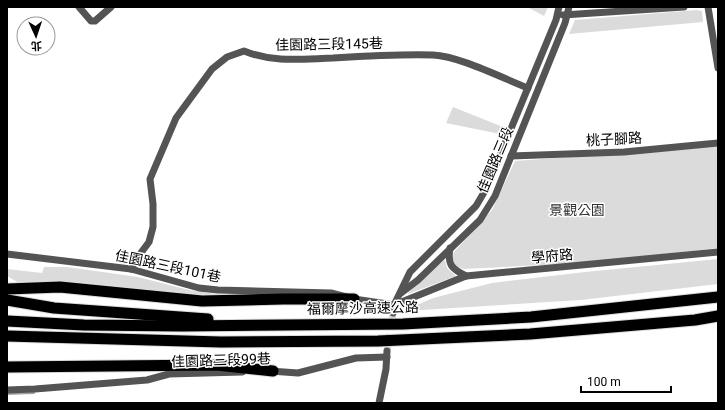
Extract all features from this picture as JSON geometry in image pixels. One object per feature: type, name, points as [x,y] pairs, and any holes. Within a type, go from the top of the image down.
[{"type":"highway","points":[[7,288],[60,286],[202,301],[354,299]]},
{"type":"highway","name":"福爾摩沙高速公路","points":[[7,321],[84,325],[182,326],[403,324],[531,317],[718,297]]},
{"type":"highway","points":[[7,300],[54,308],[169,317],[300,324]]},
{"type":"highway","points":[[7,344],[378,341],[538,334],[695,320],[718,316]]},
{"type":"highway","points":[[7,336],[221,342]]},
{"type":"highway","points":[[7,367],[216,365],[273,371]]},
{"type":"street","points":[[79,7],[91,21],[95,21],[111,7]]},
{"type":"street","name":"佳園路三段","points":[[399,295],[418,280],[480,220],[495,196],[567,16],[569,7]]},
{"type":"street","points":[[558,10],[575,7]]},
{"type":"street","points":[[558,10],[567,16],[684,7]]},
{"type":"street","points":[[708,7],[718,68]]},
{"type":"street","name":"佳園路三段","points":[[393,313],[394,305],[410,272],[476,206],[486,189],[528,88],[558,10]]},
{"type":"street","name":"佳園路三段145巷","points":[[131,270],[137,258],[149,242],[153,227],[153,204],[150,179],[176,118],[212,69],[227,57],[244,51],[258,56],[285,60],[435,55],[461,61],[528,88]]},
{"type":"street","name":"桃子腳路","points":[[511,156],[624,152],[718,143]]},
{"type":"street","points":[[450,248],[450,263],[454,270],[466,276]]},
{"type":"street","name":"學府路","points":[[394,305],[466,276],[718,252]]},
{"type":"street","name":"佳園路三段101巷","points":[[7,254],[131,270],[199,288],[218,290],[331,293],[354,299],[394,305]]},
{"type":"street","name":"佳園路三段99巷","points":[[7,390],[35,390],[147,380],[169,374],[273,371],[298,373],[356,358],[387,354],[386,369],[379,403]]},
{"type":"green space","points":[[527,7],[548,7],[544,16]]},
{"type":"green space","points":[[697,10],[702,11],[703,22],[569,34],[575,20]]},
{"type":"green space","points":[[453,107],[503,127],[500,134],[446,123]]},
{"type":"green space","name":"景觀公園","points":[[718,146],[718,248],[582,263],[464,269],[454,264],[452,259],[454,252],[492,210],[515,161]]},
{"type":"green space","points":[[718,259],[718,284],[581,300],[406,311],[433,298],[492,283]]},
{"type":"green space","points":[[445,260],[447,268],[456,276],[408,294],[418,278]]},
{"type":"green space","points":[[44,267],[67,267],[138,277],[189,290],[228,296],[106,286],[19,283],[7,276],[7,269],[42,273]]},
{"type":"waterway","points":[[7,394],[34,393]]},
{"type":"tunnel","points":[[387,351],[393,313]]}]
